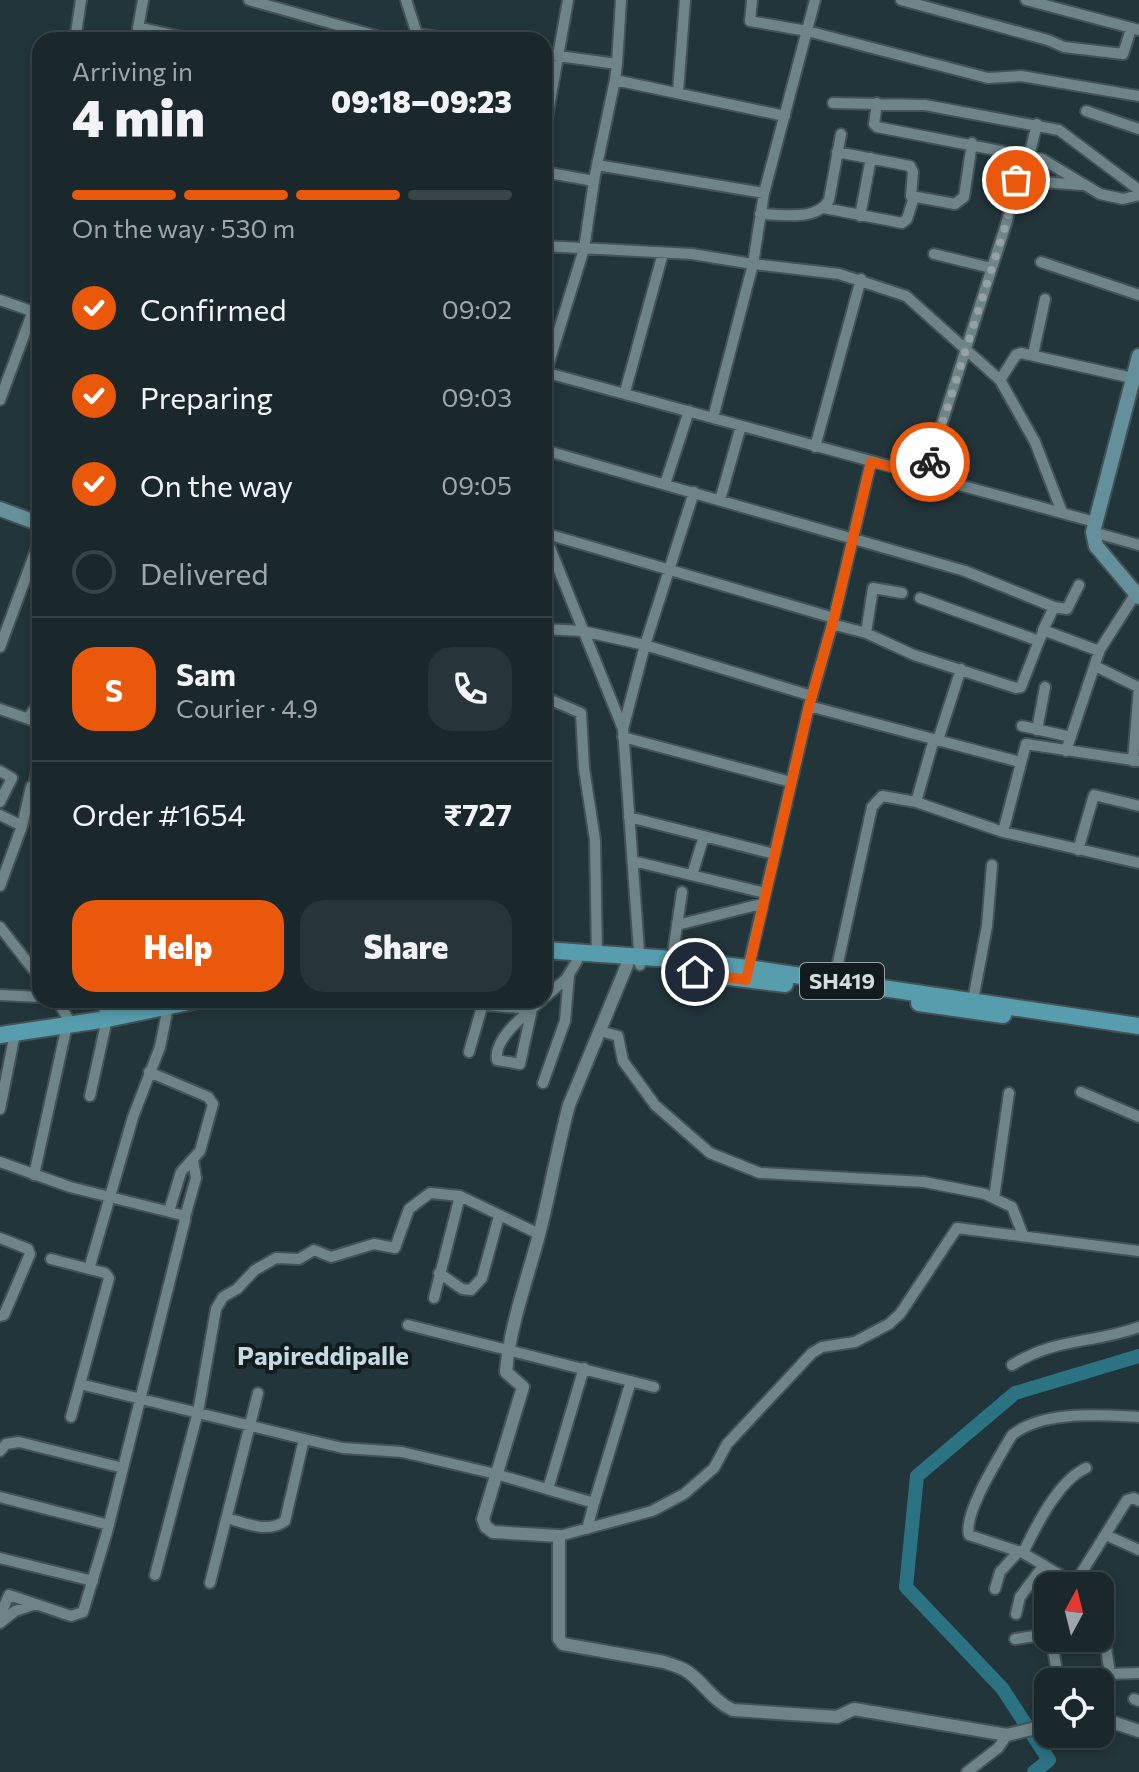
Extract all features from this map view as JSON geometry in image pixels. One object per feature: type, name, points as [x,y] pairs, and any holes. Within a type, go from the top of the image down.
[{"type":"main road","points":[[1138,593],[1096,546],[1094,527],[1136,387],[1139,356]]},
{"type":"main road","points":[[0,509],[32,521]]},
{"type":"main road","name":"SH419","points":[[552,951],[973,1000],[1139,1026]]},
{"type":"main road","name":"SH419","points":[[552,961],[573,968],[672,959],[747,974]]},
{"type":"main road","name":"SH419","points":[[833,985],[1139,1034]]},
{"type":"main road","points":[[5,1032],[67,1021],[106,1010]]},
{"type":"street","points":[[76,32],[81,0]]},
{"type":"street","points":[[137,32],[143,0]]},
{"type":"street","points":[[249,0],[270,3],[364,32]]},
{"type":"street","points":[[406,0],[416,32]]},
{"type":"street","points":[[552,81],[568,0]]},
{"type":"street","points":[[552,350],[584,249],[594,181],[615,80],[621,0]]},
{"type":"street","points":[[678,92],[685,0]]},
{"type":"street","points":[[752,0],[750,21],[807,31],[988,78],[1021,76],[1139,96]]},
{"type":"street","points":[[713,418],[753,264],[764,193],[815,0]]},
{"type":"street","points":[[901,0],[1064,47],[1123,54],[1135,30],[1026,0]]},
{"type":"street","points":[[138,27],[160,32]]},
{"type":"street","points":[[552,56],[617,64]]},
{"type":"street","points":[[615,80],[785,116]]},
{"type":"street","points":[[833,103],[877,103],[947,108],[1059,130],[1079,142],[1139,192],[1123,199],[1100,194],[1081,185],[1052,162],[972,143],[877,127],[874,124],[877,103]]},
{"type":"street","points":[[1086,111],[1139,129]]},
{"type":"street","points":[[925,476],[1016,180],[1037,124]]},
{"type":"street","points":[[824,208],[829,200],[841,134]]},
{"type":"street","points":[[837,152],[910,166],[913,172],[909,193],[914,197],[955,204],[962,201],[972,143]]},
{"type":"street","points":[[860,216],[871,158]]},
{"type":"street","points":[[597,165],[764,193]]},
{"type":"street","points":[[552,173],[594,181]]},
{"type":"street","points":[[1016,180],[1081,185]]},
{"type":"street","points":[[760,214],[808,214],[824,208],[902,223],[907,219],[914,197]]},
{"type":"street","points":[[552,247],[663,253],[839,274],[906,296],[1000,380],[1035,442],[1062,512]]},
{"type":"street","points":[[625,392],[663,253]]},
{"type":"street","points":[[934,254],[991,268]]},
{"type":"street","points":[[1041,262],[1139,295]]},
{"type":"street","points":[[815,447],[861,279]]},
{"type":"street","points":[[1033,355],[1045,299]]},
{"type":"street","points":[[0,300],[32,311]]},
{"type":"street","points":[[0,400],[32,322]]},
{"type":"street","points":[[1000,380],[1016,355],[1033,355],[1136,387]]},
{"type":"street","points":[[552,374],[1062,512],[1139,545]]},
{"type":"street","points":[[665,484],[689,411]]},
{"type":"street","points":[[720,500],[741,426]]},
{"type":"street","points":[[552,452],[965,571],[1054,607],[1067,609],[1079,585]]},
{"type":"street","points":[[747,974],[810,701],[833,621],[871,462]]},
{"type":"street","points":[[623,733],[645,645],[694,492]]},
{"type":"street","points":[[552,535],[833,621],[914,655],[1016,688],[1021,687],[1054,607]]},
{"type":"street","points":[[552,551],[623,733],[633,861],[635,962],[600,1031],[569,1105],[508,1349],[506,1372],[523,1387],[483,1519],[486,1527],[493,1532],[559,1536],[652,1511],[696,1484],[714,1468],[727,1444],[812,1353],[822,1347],[863,1339],[900,1314],[953,1230],[963,1227],[1139,1251]]},
{"type":"street","points":[[0,647],[32,561]]},
{"type":"street","points":[[866,633],[873,588],[902,593]]},
{"type":"street","points":[[1066,751],[1100,649],[1138,593]]},
{"type":"street","points":[[920,598],[1041,636],[1100,649]]},
{"type":"street","points":[[552,631],[582,631],[645,645],[810,701],[1020,762]]},
{"type":"street","points":[[1003,832],[1026,744],[1136,761],[1138,687],[1095,666]]},
{"type":"street","points":[[916,802],[961,669]]},
{"type":"street","points":[[1037,730],[1045,687]]},
{"type":"street","points":[[552,700],[581,713],[584,768],[595,840],[597,955]]},
{"type":"street","points":[[0,709],[32,720]]},
{"type":"street","points":[[28,718],[32,713]]},
{"type":"street","points":[[1022,726],[1071,737]]},
{"type":"street","points":[[623,733],[791,782]]},
{"type":"street","points":[[0,771],[11,776],[12,780],[0,802]]},
{"type":"street","points":[[1078,850],[1094,795],[1139,806]]},
{"type":"street","points":[[833,985],[872,807],[882,796],[916,802],[1003,832],[1139,863]]},
{"type":"street","points":[[0,886],[32,799]]},
{"type":"street","points":[[0,815],[22,826]]},
{"type":"street","points":[[629,817],[774,854]]},
{"type":"street","points":[[692,875],[704,836]]},
{"type":"street","points":[[633,861],[765,893]]},
{"type":"street","points":[[973,1000],[987,926],[992,865]]},
{"type":"street","points":[[672,959],[682,892]]},
{"type":"street","points":[[677,925],[761,904]]},
{"type":"street","points":[[0,927],[32,968]]},
{"type":"street","points":[[552,990],[573,968]]},
{"type":"street","points":[[543,1083],[565,1021],[573,968]]},
{"type":"street","points":[[0,995],[32,997]]},
{"type":"street","points":[[34,1175],[67,1021],[61,1008]]},
{"type":"street","points":[[89,1269],[108,1197],[160,1047],[164,1008]]},
{"type":"street","points":[[469,1052],[482,1008]]},
{"type":"street","points":[[525,1008],[532,1009]]},
{"type":"street","points":[[532,1009],[522,1063],[496,1059],[507,1033],[532,1009]]},
{"type":"street","points":[[90,1096],[106,1010]]},
{"type":"street","points":[[600,1031],[618,1036],[623,1061],[655,1105],[710,1153],[760,1173],[924,1182],[994,1198],[1012,1207],[1023,1235]]},
{"type":"street","points":[[0,1109],[5,1032]]},
{"type":"street","points":[[149,1072],[212,1100],[203,1143],[178,1178],[169,1211]]},
{"type":"street","points":[[1081,1092],[1139,1117]]},
{"type":"street","points":[[994,1198],[1009,1093]]},
{"type":"street","points":[[0,1616],[9,1595],[79,1616],[83,1612],[109,1525],[196,1178],[193,1160]]},
{"type":"street","points":[[0,1162],[34,1175],[185,1217]]},
{"type":"street","points":[[155,1575],[198,1412],[216,1309],[223,1297],[239,1287],[255,1270],[276,1258],[299,1259],[310,1250],[331,1257],[374,1244],[395,1248],[404,1217],[415,1202],[430,1193],[460,1196],[539,1234]]},
{"type":"street","points":[[434,1298],[460,1196]]},
{"type":"street","points":[[439,1273],[462,1289],[471,1290],[482,1278],[499,1216]]},
{"type":"street","points":[[0,1238],[23,1246],[30,1254],[11,1302],[4,1315],[0,1316]]},
{"type":"street","points":[[51,1259],[105,1273],[109,1278],[71,1417]]},
{"type":"street","points":[[408,1325],[654,1387]]},
{"type":"street","points":[[1012,1365],[1046,1347],[1100,1339],[1139,1327]]},
{"type":"street","points":[[548,1489],[584,1368]]},
{"type":"street","points":[[587,1529],[631,1381]]},
{"type":"street","points":[[80,1384],[343,1448],[402,1452],[496,1474],[594,1503]]},
{"type":"street","points":[[210,1583],[258,1393]]},
{"type":"street","points":[[1056,1572],[1021,1552],[967,1532],[972,1512],[1012,1435],[1021,1427],[1070,1417],[1139,1417]]},
{"type":"street","points":[[227,1518],[274,1528],[285,1521],[304,1439]]},
{"type":"street","points":[[0,1451],[6,1444],[19,1442],[123,1468]]},
{"type":"street","points":[[995,1589],[1000,1572],[1021,1552],[1049,1506],[1073,1476],[1086,1468]]},
{"type":"street","points":[[0,1497],[109,1525]]},
{"type":"street","points":[[1084,1572],[1127,1500],[1134,1498],[1139,1501]]},
{"type":"street","points":[[1106,1535],[1139,1550]]},
{"type":"street","points":[[559,1536],[559,1639],[563,1644],[678,1667],[690,1673],[721,1704],[733,1710],[837,1717],[854,1709],[1008,1735],[1034,1728]]},
{"type":"street","points":[[0,1558],[93,1581]]},
{"type":"street","points":[[1016,1614],[1020,1597],[1044,1565]]},
{"type":"street","points":[[0,1623],[15,1611],[37,1604]]},
{"type":"street","points":[[1015,1639],[1034,1637]]},
{"type":"street","points":[[1114,1674],[1139,1673]]},
{"type":"street","points":[[1114,1723],[1139,1731]]},
{"type":"street","points":[[967,1772],[998,1748],[1008,1735]]},
{"type":"waterway","points":[[1034,1772],[1049,1760],[1002,1688],[906,1587],[917,1476],[1015,1393],[1139,1356]]},
{"type":"way so far","points":[[930,462],[1007,221],[1016,180]]},
{"type":"district","name":"Papireddipalle","points":[[323,1356]]},
{"type":"route","points":[[695,972],[746,980],[761,904],[871,462],[925,476],[930,462]]}]
